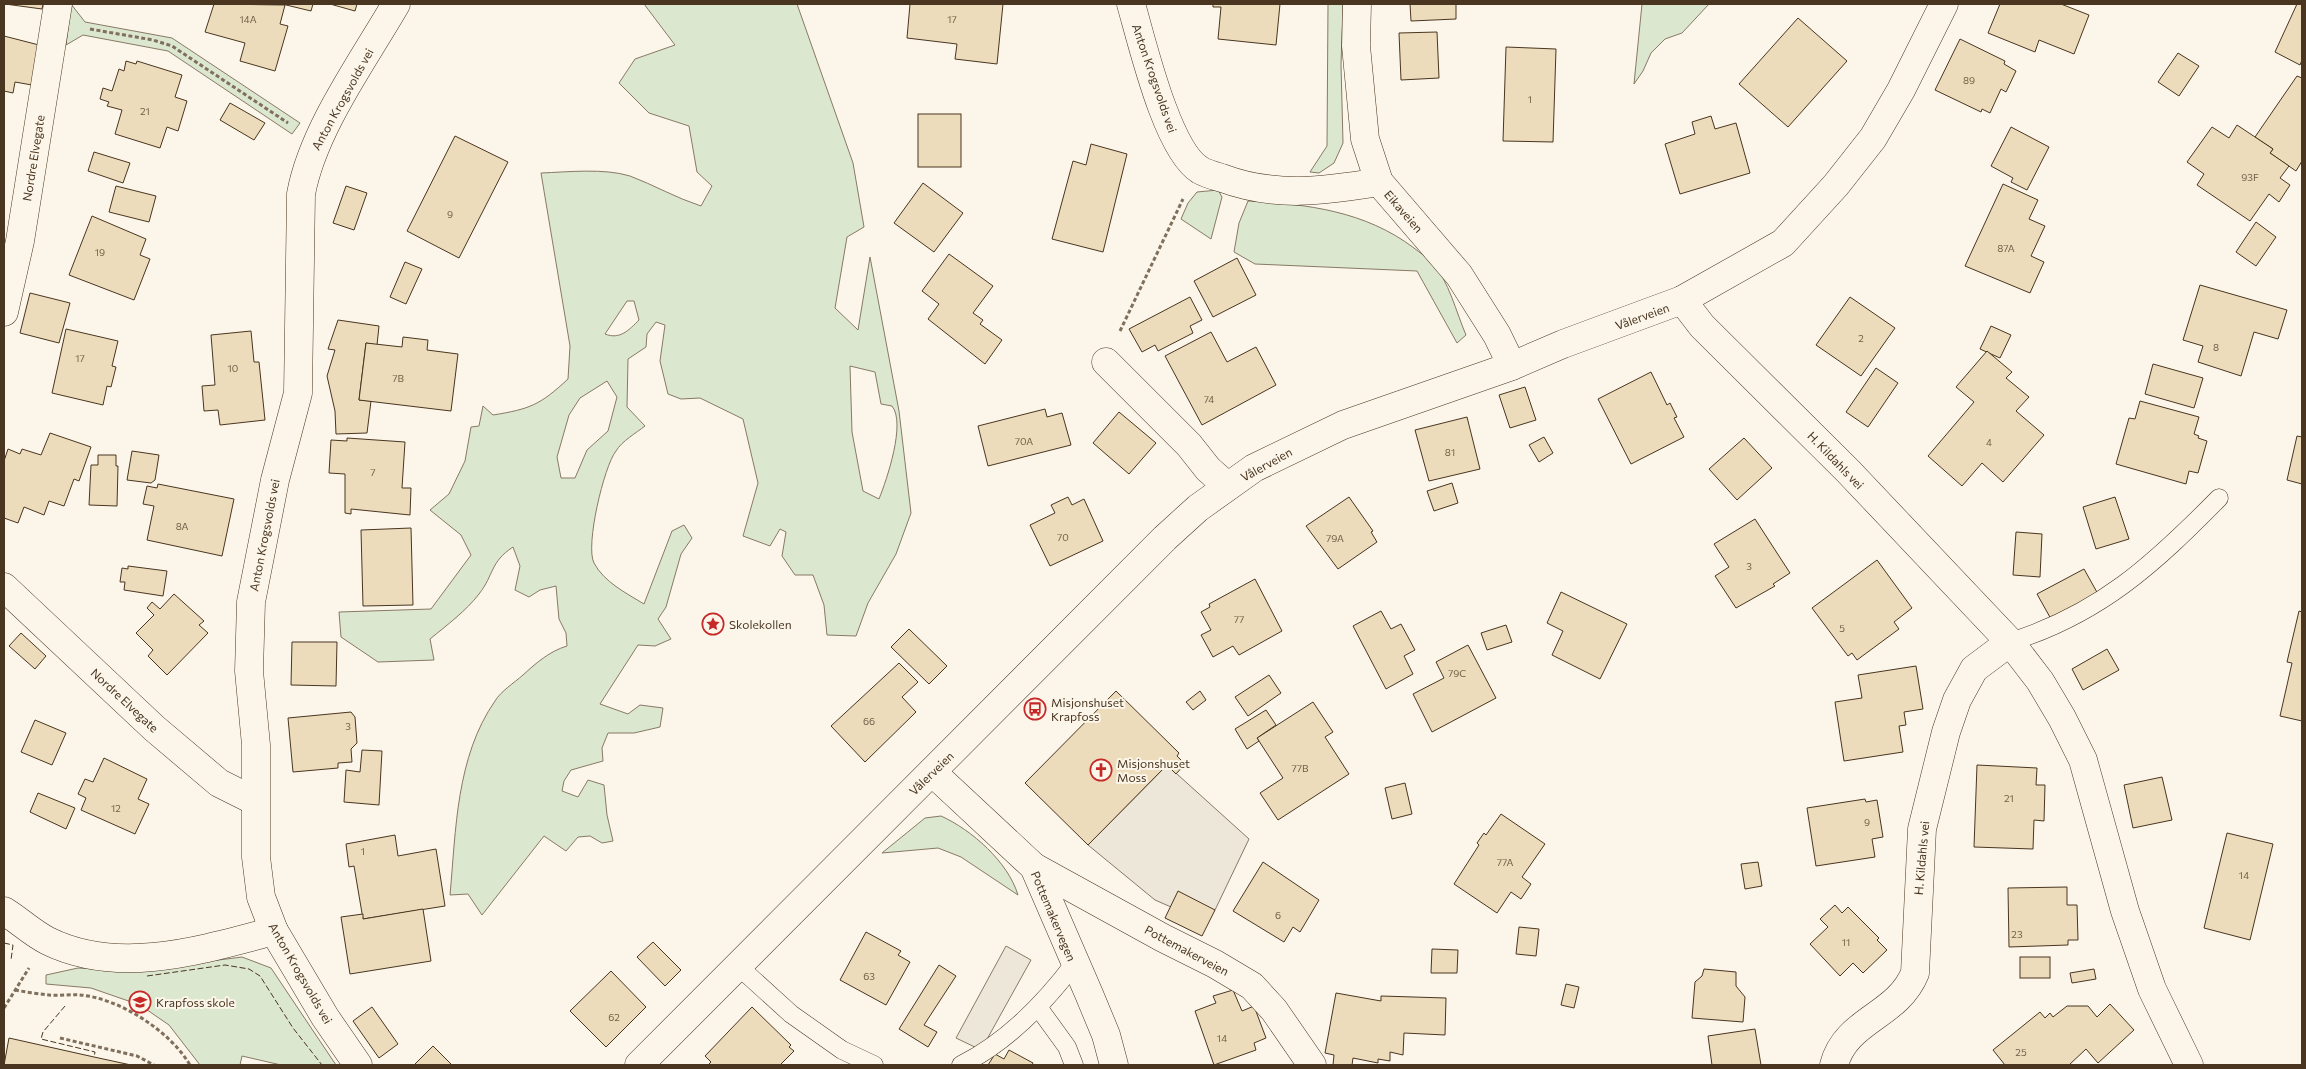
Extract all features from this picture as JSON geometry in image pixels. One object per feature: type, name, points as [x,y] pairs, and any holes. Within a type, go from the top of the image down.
[{"type":"street","name":"Anton Krogsvolds vei","points":[[358,1065],[325,1017],[274,931],[260,897],[256,856],[256,745],[249,671],[251,602],[275,480],[298,393],[301,194],[305,173],[317,140],[396,4]]},
{"type":"street","name":"Anton Krogsvolds vei","points":[[1131,4],[1168,123],[1182,150],[1200,170],[1241,185],[1281,192],[1324,191],[1380,182]]},
{"type":"street","name":"Eikaveien","points":[[1357,4],[1357,61],[1365,139],[1380,182],[1459,275],[1497,335],[1512,366]]},
{"type":"street","name":"Vålerveien","points":[[639,1065],[1165,538],[1227,486],[1254,468],[1343,425],[1512,366],[1563,344],[1682,300],[1782,242],[1836,185],[1873,138],[1901,90],[1944,4]]},
{"type":"street","name":"Nordre Elvegate","points":[[4,312],[20,241],[57,13]]},
{"type":"street","name":"H. Kildahls vei","points":[[1682,300],[1702,326],[1800,422],[2010,642],[2040,681],[2062,718],[2083,760],[2120,894],[2152,989],[2189,1065]]},
{"type":"street","name":"Vålerveien","points":[[1106,362],[1189,445],[1208,469],[1227,486]]},
{"type":"street","name":"Nordre Elvegate","points":[[4,586],[154,728],[219,783],[255,800]]},
{"type":"street","name":"H. Kildahls vei","points":[[1834,1065],[1844,1041],[1899,998],[1909,988],[1916,972],[1922,829],[1946,732],[1957,700],[1974,670],[2010,642]]},
{"type":"street","name":"Pottemakervegen","points":[[932,772],[1034,867],[1106,1035],[1114,1065]]},
{"type":"street","name":"Pottemakerveien","points":[[1034,867],[1163,938],[1215,964],[1252,986],[1274,1010],[1312,1065]]},
{"type":"street","points":[[4,911],[46,940],[72,951],[98,957],[174,955],[274,931]]},
{"type":"lane","points":[[2010,642],[2060,624],[2113,593],[2146,569],[2219,498]]},
{"type":"lane","points":[[961,1065],[995,1046],[1038,1007],[1074,964]]},
{"type":"lane","points":[[737,965],[791,1014],[842,1050],[874,1065]]},
{"type":"lane","points":[[1038,1007],[1067,1047],[1074,1065]]},
{"type":"path","points":[[57,13],[172,46],[272,113],[317,140]]},
{"type":"path","points":[[1106,362],[1176,209],[1200,170]]},
{"type":"path","points":[[4,1008],[46,940]]},
{"type":"path","points":[[15,990],[50,996],[81,995],[137,1015],[163,1034],[190,1065]]},
{"type":"path","points":[[60,1038],[137,1056],[154,1065]]},
{"type":"green space","points":[[71,4],[85,22],[172,38],[300,123],[292,134],[168,51],[83,35],[66,45]]},
{"type":"green space","points":[[644,4],[797,4],[853,163],[864,227],[847,237],[835,308],[858,330],[870,257],[899,411],[911,513],[896,554],[868,603],[856,636],[827,635],[824,605],[813,575],[795,575],[782,556],[786,532],[780,529],[770,546],[743,536],[758,483],[743,419],[700,398],[681,399],[668,394],[660,361],[665,325],[656,322],[647,334],[646,347],[628,359],[627,407],[645,426],[629,437],[611,459],[597,506],[592,554],[594,563],[604,576],[644,604],[672,531],[684,525],[692,538],[681,554],[666,607],[658,619],[671,639],[655,646],[638,645],[600,704],[628,714],[640,705],[663,708],[660,727],[634,733],[608,733],[602,748],[603,761],[571,770],[564,781],[562,791],[578,797],[588,780],[604,785],[607,815],[613,841],[602,843],[590,836],[578,837],[566,851],[544,836],[482,915],[468,894],[450,895],[460,795],[465,770],[472,746],[482,723],[498,697],[544,658],[567,646],[566,633],[559,619],[556,586],[540,590],[529,597],[515,590],[520,566],[513,547],[496,563],[484,587],[474,600],[456,618],[430,639],[434,660],[378,662],[341,637],[339,612],[431,609],[471,555],[461,535],[430,510],[449,494],[465,461],[471,427],[479,426],[483,406],[493,415],[526,408],[550,395],[568,379],[570,346],[541,173],[586,171],[609,172],[630,176],[701,206],[712,186],[697,172],[689,126],[649,113],[619,83],[635,59],[675,45]],"holes":[[[627,301],[634,301],[639,320],[620,335],[610,336],[605,334]],[[850,366],[875,372],[881,404],[892,406],[896,414],[897,425],[894,451],[879,499],[863,491],[852,432]],[[607,381],[617,397],[608,431],[587,450],[575,478],[561,478],[557,457],[569,415],[580,398]]]},
{"type":"green space","points":[[1328,4],[1343,4],[1341,65],[1343,143],[1334,163],[1319,173],[1310,172],[1327,146]]},
{"type":"green space","points":[[1642,4],[1709,4],[1682,33],[1665,39],[1651,53],[1643,71],[1634,84]]},
{"type":"green space","points":[[1218,190],[1222,197],[1211,239],[1181,219],[1188,203],[1197,192]]},
{"type":"green space","points":[[1248,201],[1314,207],[1356,218],[1376,225],[1395,235],[1428,258],[1438,270],[1448,287],[1466,335],[1457,343],[1417,271],[1255,264],[1234,252],[1239,223]]},
{"type":"green space","points":[[941,816],[965,830],[987,848],[1006,871],[1018,895],[961,857],[938,848],[882,853],[925,818]]},
{"type":"green space","points":[[242,957],[271,968],[336,1065],[281,1065],[242,1056],[240,1065],[200,1065],[169,1025],[140,1005],[91,988],[46,984],[46,975],[78,968],[133,971]]},
{"type":"shaded area","points":[[1167,765],[1249,839],[1215,910],[1171,907],[1155,900],[1088,845]]},
{"type":"shaded area","points":[[1006,946],[1031,960],[981,1050],[956,1038]]},
{"type":"building","points":[[5,4],[43,4],[42,9]]},
{"type":"building","points":[[214,4],[285,5],[280,24],[288,26],[275,71],[240,61],[245,43],[205,32]]},
{"type":"building","points":[[282,4],[313,4],[311,11]]},
{"type":"building","points":[[330,4],[357,4],[355,11]]},
{"type":"building","points":[[910,4],[1003,4],[997,64],[955,59],[957,44],[907,38]]},
{"type":"building","points":[[1213,4],[1280,4],[1276,45],[1218,39],[1221,7],[1213,7]]},
{"type":"building","points":[[1410,4],[1456,4],[1456,19],[1411,21]]},
{"type":"building","points":[[2000,4],[2061,4],[2089,15],[2074,54],[2039,40],[2035,52],[1988,33]]},
{"type":"building","points":[[2297,4],[2302,4],[2302,60],[2300,65],[2275,52]]},
{"type":"building","points":[[1798,18],[1847,61],[1788,127],[1739,84]]},
{"type":"building","points":[[1437,32],[1439,78],[1401,80],[1399,33]]},
{"type":"building","points":[[4,36],[39,45],[32,85],[15,82],[13,93],[4,91]]},
{"type":"building","points":[[1960,39],[2005,61],[2004,64],[2016,71],[2006,92],[2001,89],[1990,113],[1982,109],[1981,112],[1935,90]]},
{"type":"building","points":[[1506,47],[1556,49],[1553,142],[1503,141]]},
{"type":"building","points":[[2178,53],[2199,66],[2179,96],[2158,82]]},
{"type":"building","points":[[126,61],[136,64],[137,61],[182,75],[175,97],[187,101],[178,131],[167,127],[160,148],[115,134],[122,110],[107,106],[109,102],[100,99],[103,88],[112,91],[119,69],[124,71]]},
{"type":"building","points":[[2297,76],[2302,78],[2302,161],[2296,171],[2270,153],[2273,149],[2255,137]]},
{"type":"building","points":[[230,103],[265,123],[254,140],[220,120]]},
{"type":"building","points":[[918,114],[961,114],[961,167],[918,167]]},
{"type":"building","points":[[1711,116],[1715,129],[1736,123],[1750,173],[1680,194],[1665,144],[1695,134],[1692,122]]},
{"type":"building","points":[[2237,125],[2273,149],[2270,153],[2289,166],[2280,178],[2290,185],[2279,202],[2269,194],[2250,221],[2197,185],[2204,174],[2187,162],[2212,127],[2229,138]]},
{"type":"building","points":[[2011,127],[2049,147],[2027,190],[2011,182],[2013,178],[1991,166]]},
{"type":"building","points":[[455,136],[508,162],[459,258],[407,231]]},
{"type":"building","points":[[1091,144],[1127,154],[1103,252],[1052,239],[1073,161],[1086,165]]},
{"type":"building","points":[[94,152],[130,163],[123,183],[88,171]]},
{"type":"building","points":[[923,183],[963,213],[934,252],[894,223]]},
{"type":"building","points":[[2003,184],[2038,200],[2029,219],[2045,226],[2031,256],[2044,262],[2030,293],[1965,266]]},
{"type":"building","points":[[116,186],[156,196],[149,222],[109,212]]},
{"type":"building","points":[[346,186],[367,193],[354,230],[333,223]]},
{"type":"building","points":[[92,216],[146,239],[140,255],[150,259],[134,300],[69,275]]},
{"type":"building","points":[[2256,222],[2276,237],[2256,266],[2236,252]]},
{"type":"building","points":[[949,254],[993,286],[973,313],[983,320],[980,324],[1002,340],[985,364],[928,319],[939,304],[922,291]]},
{"type":"building","points":[[1237,258],[1256,295],[1213,317],[1194,281]]},
{"type":"building","points":[[405,262],[422,269],[406,304],[390,297]]},
{"type":"building","points":[[2200,285],[2287,310],[2278,339],[2254,332],[2241,376],[2198,362],[2203,346],[2183,340]]},
{"type":"building","points":[[30,293],[70,303],[59,343],[20,333]]},
{"type":"building","points":[[1190,297],[1202,320],[1190,326],[1193,333],[1158,351],[1155,345],[1142,352],[1129,329]]},
{"type":"building","points":[[1850,297],[1895,328],[1861,376],[1816,345]]},
{"type":"building","points":[[338,320],[379,326],[377,345],[366,343],[359,400],[371,401],[367,433],[336,434],[335,411],[327,376],[335,350],[328,349]]},
{"type":"building","points":[[1991,326],[2011,335],[2000,358],[1980,349]]},
{"type":"building","points":[[66,329],[118,341],[112,366],[116,367],[111,387],[107,386],[103,405],[52,393]]},
{"type":"building","points":[[251,331],[254,362],[259,362],[265,420],[220,425],[218,410],[204,411],[202,386],[215,385],[211,335]]},
{"type":"building","points":[[1211,332],[1227,362],[1256,347],[1276,385],[1202,425],[1165,356]]},
{"type":"building","points":[[403,337],[428,340],[427,350],[458,354],[451,411],[359,400],[366,343],[402,347]]},
{"type":"building","points":[[1987,351],[2012,372],[2006,378],[2029,397],[2016,411],[2044,435],[2003,482],[1982,463],[1962,486],[1928,456],[1974,402],[1956,387]]},
{"type":"building","points":[[2153,364],[2203,378],[2194,408],[2145,394]]},
{"type":"building","points":[[1876,368],[1898,383],[1868,427],[1846,412]]},
{"type":"building","points":[[1651,372],[1667,405],[1670,403],[1677,417],[1674,418],[1684,437],[1631,464],[1598,399]]},
{"type":"building","points":[[1525,387],[1536,420],[1510,428],[1499,395]]},
{"type":"building","points":[[2140,401],[2199,417],[2194,434],[2199,436],[2198,438],[2207,441],[2198,473],[2189,471],[2186,484],[2116,464],[2129,418],[2135,419]]},
{"type":"building","points":[[1045,409],[1047,417],[1062,413],[1071,445],[988,466],[978,426]]},
{"type":"building","points":[[1119,412],[1156,443],[1129,474],[1093,443]]},
{"type":"building","points":[[1467,417],[1480,469],[1429,481],[1415,430]]},
{"type":"building","points":[[50,433],[91,447],[79,481],[74,479],[64,506],[49,501],[44,515],[24,507],[18,523],[4,518],[4,461],[8,449],[20,454],[22,449],[41,455]]},
{"type":"building","points":[[2297,436],[2302,437],[2302,484],[2287,480]]},
{"type":"building","points":[[1544,437],[1553,453],[1539,462],[1529,445]]},
{"type":"building","points":[[347,438],[405,442],[402,488],[411,488],[410,515],[351,509],[351,514],[345,513],[345,474],[329,473],[331,440],[347,441]]},
{"type":"building","points":[[1744,438],[1772,468],[1737,500],[1709,469]]},
{"type":"building","points":[[132,451],[159,455],[155,480],[151,483],[127,480]]},
{"type":"building","points":[[98,455],[116,455],[116,466],[118,466],[117,506],[89,505],[91,465],[98,465]]},
{"type":"building","points":[[1452,483],[1458,503],[1434,511],[1427,491]]},
{"type":"building","points":[[158,484],[234,499],[222,556],[147,540],[154,506],[143,504],[147,486],[157,488]]},
{"type":"building","points":[[1068,497],[1072,505],[1084,499],[1103,541],[1050,566],[1030,525],[1055,513],[1051,505]]},
{"type":"building","points":[[1349,497],[1373,531],[1371,532],[1377,542],[1338,569],[1306,526]]},
{"type":"building","points":[[2115,497],[2129,539],[2096,549],[2083,507]]},
{"type":"building","points":[[1755,519],[1790,573],[1773,584],[1775,586],[1736,608],[1715,576],[1729,567],[1714,544]]},
{"type":"building","points":[[411,528],[413,605],[363,606],[361,530]]},
{"type":"building","points":[[2016,532],[2042,534],[2040,577],[2013,575]]},
{"type":"building","points":[[1877,560],[1912,608],[1894,622],[1899,629],[1857,660],[1852,653],[1848,656],[1812,608]]},
{"type":"building","points":[[128,566],[167,571],[163,596],[124,590],[125,582],[120,582],[122,568],[128,569]]},
{"type":"building","points":[[2084,569],[2098,594],[2051,619],[2037,594]]},
{"type":"building","points":[[1255,579],[1282,631],[1239,655],[1233,646],[1213,657],[1201,635],[1211,630],[1201,612],[1210,607],[1209,604]]},
{"type":"building","points":[[1561,592],[1627,624],[1600,679],[1552,655],[1563,631],[1547,623]]},
{"type":"building","points":[[174,594],[204,621],[199,625],[208,633],[167,675],[148,656],[153,650],[136,633],[154,615],[147,608],[152,602],[160,609]]},
{"type":"building","points":[[1381,611],[1391,629],[1401,624],[1415,650],[1404,656],[1413,674],[1386,689],[1353,626]]},
{"type":"building","points":[[2299,611],[2302,612],[2302,721],[2280,716],[2292,663],[2287,662]]},
{"type":"building","points":[[1506,625],[1512,642],[1487,650],[1481,633]]},
{"type":"building","points":[[909,629],[947,666],[929,684],[891,647]]},
{"type":"building","points":[[21,633],[46,656],[35,669],[9,646]]},
{"type":"building","points":[[292,642],[337,642],[336,686],[291,685]]},
{"type":"building","points":[[1468,645],[1496,698],[1432,732],[1413,694],[1444,678],[1436,662]]},
{"type":"building","points":[[2107,649],[2119,670],[2083,690],[2072,669]]},
{"type":"building","points":[[899,663],[918,682],[902,697],[916,712],[865,762],[831,726]]},
{"type":"building","points":[[1916,666],[1923,709],[1904,712],[1906,725],[1899,726],[1903,752],[1844,761],[1835,702],[1862,698],[1858,675]]},
{"type":"building","points":[[1269,675],[1281,693],[1248,716],[1235,697]]},
{"type":"building","name":"Misjonshuset Moss","points":[[1116,691],[1179,753],[1177,756],[1185,764],[1176,774],[1167,765],[1088,845],[1025,783]]},
{"type":"building","points":[[1200,691],[1206,700],[1193,710],[1186,702]]},
{"type":"building","points":[[1313,702],[1333,732],[1325,737],[1349,774],[1278,820],[1260,793],[1283,778],[1257,738]]},
{"type":"building","points":[[1266,710],[1276,725],[1257,738],[1259,741],[1247,749],[1235,729]]},
{"type":"building","points":[[351,712],[355,717],[357,743],[351,749],[352,762],[338,763],[338,768],[293,772],[288,718]]},
{"type":"building","points":[[35,720],[66,733],[52,765],[21,752]]},
{"type":"building","points":[[362,750],[382,751],[379,805],[344,802],[346,770],[360,772]]},
{"type":"building","points":[[104,758],[147,779],[138,799],[149,804],[135,834],[81,810],[86,798],[78,794],[85,779],[93,782]]},
{"type":"building","points":[[1977,765],[2037,768],[2036,785],[2045,785],[2044,821],[2034,820],[2033,849],[1974,847]]},
{"type":"building","points":[[2162,777],[2172,820],[2133,828],[2124,785]]},
{"type":"building","points":[[1405,783],[1412,814],[1392,819],[1385,788]]},
{"type":"building","points":[[38,793],[75,808],[66,829],[30,812]]},
{"type":"building","points":[[1865,799],[1866,802],[1877,800],[1883,837],[1872,839],[1875,857],[1816,866],[1807,808]]},
{"type":"building","points":[[1501,814],[1545,844],[1522,877],[1531,884],[1521,899],[1511,892],[1497,913],[1454,884],[1479,845],[1477,843],[1484,833],[1486,835]]},
{"type":"building","points":[[2227,833],[2273,844],[2250,940],[2204,928]]},
{"type":"building","points":[[395,835],[398,856],[436,849],[445,906],[363,919],[354,866],[349,867],[346,844]]},
{"type":"building","points":[[1263,862],[1319,900],[1300,932],[1293,927],[1284,942],[1233,911]]},
{"type":"building","points":[[1758,862],[1762,886],[1745,889],[1741,864]]},
{"type":"building","points":[[2067,887],[2067,905],[2077,905],[2078,940],[2068,940],[2068,945],[2009,947],[2008,888]]},
{"type":"building","points":[[1178,891],[1215,910],[1202,936],[1165,918]]},
{"type":"building","points":[[1835,905],[1842,913],[1848,907],[1879,938],[1877,940],[1887,950],[1863,973],[1853,963],[1840,976],[1810,944],[1828,927],[1820,919]]},
{"type":"building","points":[[423,909],[431,961],[350,974],[341,917],[363,914],[363,919]]},
{"type":"building","points":[[1519,927],[1539,929],[1536,956],[1516,954]]},
{"type":"building","points":[[866,932],[901,951],[898,955],[910,962],[886,1005],[840,980]]},
{"type":"building","points":[[653,942],[681,970],[665,986],[637,957]]},
{"type":"building","points":[[1432,949],[1458,950],[1457,973],[1431,973]]},
{"type":"building","points":[[2020,957],[2050,957],[2050,978],[2020,978]]},
{"type":"building","points":[[939,965],[956,976],[924,1025],[937,1032],[928,1047],[899,1029]]},
{"type":"building","points":[[1704,969],[1736,972],[1736,986],[1745,997],[1743,1022],[1692,1018],[1695,982],[1702,976]]},
{"type":"building","points":[[2094,969],[2096,979],[2072,983],[2070,973]]},
{"type":"building","points":[[611,971],[646,1007],[606,1047],[570,1011]]},
{"type":"building","points":[[1566,984],[1579,987],[1574,1008],[1561,1005]]},
{"type":"building","points":[[1233,990],[1242,1011],[1254,1006],[1266,1038],[1254,1043],[1256,1050],[1214,1065],[1195,1011],[1216,1003],[1213,996]]},
{"type":"building","points":[[1336,993],[1381,1001],[1381,996],[1446,998],[1445,1035],[1404,1033],[1403,1055],[1390,1052],[1390,1061],[1378,1059],[1378,1063],[1353,1058],[1352,1065],[1333,1065],[1334,1055],[1325,1053]]},
{"type":"building","points":[[2110,1004],[2134,1030],[2098,1063],[2086,1049],[2069,1065],[2005,1065],[1993,1050],[2040,1012],[2045,1018],[2050,1013],[2053,1017],[2067,1006],[2088,1006],[2097,1017]]},
{"type":"building","points":[[372,1007],[398,1044],[379,1058],[353,1021]]},
{"type":"building","points":[[752,1007],[791,1045],[789,1047],[794,1051],[780,1065],[708,1065],[711,1062],[705,1056]]},
{"type":"building","points":[[1755,1029],[1761,1065],[1712,1065],[1708,1036]]},
{"type":"building","points":[[9,1038],[94,1057],[131,1065],[4,1065]]},
{"type":"building","points":[[433,1046],[452,1065],[414,1065]]},
{"type":"building","points":[[1009,1050],[1033,1063],[1032,1065],[988,1065],[995,1054],[1004,1059]]},
{"type":"fence","points":[[4,943],[13,945],[11,960]]},
{"type":"fence","points":[[147,976],[225,965],[249,969],[260,976],[293,1028],[322,1065]]},
{"type":"fence","points":[[65,1006],[43,1032],[41,1039],[95,1052],[94,1057]]},
{"type":"place","name":"Skolekollen","points":[[713,624]]},
{"type":"place","name":"Misjonshuset Krapfoss","points":[[1035,709]]},
{"type":"place","name":"Misjonshuset Moss","points":[[1101,770]]},
{"type":"place","name":"Krapfoss skole","points":[[140,1002]]}]
